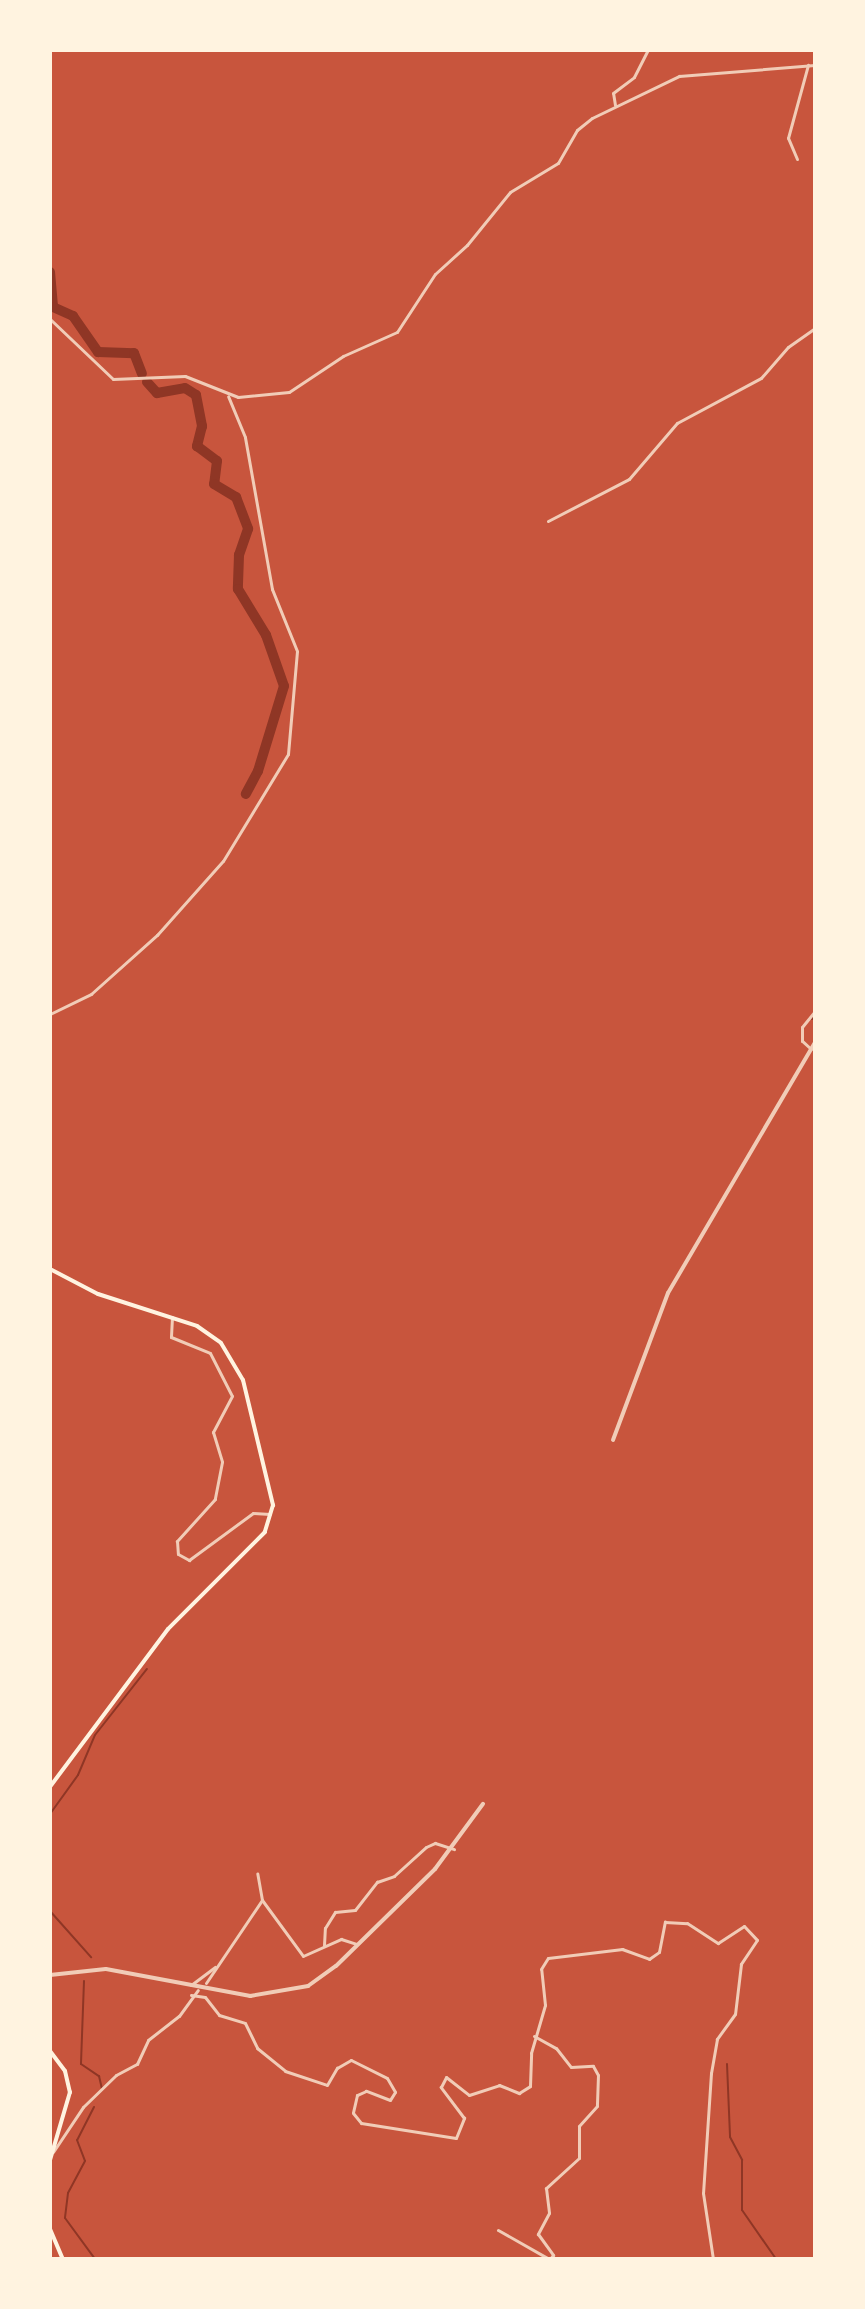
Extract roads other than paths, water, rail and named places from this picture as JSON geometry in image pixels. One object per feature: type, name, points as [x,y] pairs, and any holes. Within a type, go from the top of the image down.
[{"type":"main road","points":[[50,1269],[98,1294],[172,1317],[211,1333],[237,1365],[262,1452],[272,1514],[265,1532],[168,1629],[50,1787]]},
{"type":"main road","points":[[50,2051],[65,2071],[70,2092],[50,2160]]},
{"type":"main road","points":[[50,2229],[63,2259]]},
{"type":"street","points":[[615,105],[616,88],[634,77],[648,50]]},
{"type":"street","points":[[797,159],[788,138],[808,65]]},
{"type":"street","points":[[50,319],[113,379],[185,376],[228,396],[289,392],[343,356],[397,332],[435,274],[467,245],[510,192],[551,169],[584,123],[679,76],[815,65]]},
{"type":"street","points":[[548,521],[629,479],[677,423],[761,378],[782,353],[815,328]]},
{"type":"street","points":[[50,1014],[91,994],[157,935],[223,861],[288,754],[297,651],[272,589],[245,437],[228,396]]},
{"type":"street","points":[[811,1049],[802,1041],[802,1027],[815,1011]]},
{"type":"street","points":[[613,1440],[668,1293],[815,1042]]},
{"type":"street","points":[[172,1317],[171,1337],[210,1353],[232,1396],[213,1432],[222,1462],[215,1499],[177,1541],[178,1554],[189,1560],[253,1513],[272,1514]]},
{"type":"street","points":[[50,1975],[106,1969],[250,1996],[293,1992],[324,1976],[454,1849],[483,1804]]},
{"type":"street","points":[[324,1945],[325,1928],[335,1912],[355,1910],[377,1882],[394,1876],[426,1847],[435,1843],[454,1849]]},
{"type":"street","points":[[257,1873],[262,1900],[303,1956],[341,1939],[357,1944]]},
{"type":"street","points":[[206,1983],[262,1900]]},
{"type":"street","points":[[191,1995],[205,1997],[219,2015],[245,2023],[257,2048],[285,2071],[327,2085],[337,2068],[351,2060],[387,2078],[395,2092],[390,2100],[366,2091],[357,2095],[353,2113],[361,2123],[444,2139],[461,2135],[465,2126],[441,2080],[453,2078],[469,2095],[499,2085],[519,2093],[527,2090],[534,2036],[545,2005],[541,1969],[552,1956],[622,1949],[656,1957],[662,1924],[675,1921],[698,1928],[718,1943],[741,1925],[757,1940],[741,1964],[743,1985],[734,2020],[720,2032],[713,2056],[703,2193],[713,2259]]},
{"type":"street","points":[[191,1985],[215,1967]]},
{"type":"street","points":[[53,2152],[83,2107],[116,2075],[137,2064],[148,2040],[179,2016],[191,1995],[198,1990]]},
{"type":"street","points":[[498,2230],[549,2259],[553,2255],[538,2234],[549,2213],[546,2188],[579,2158],[581,2118],[597,2106],[599,2092],[593,2066],[571,2067],[556,2048],[534,2036]]},
{"type":"waterway","points":[[50,272],[53,307],[73,316],[98,352],[134,353],[142,374]]},
{"type":"waterway","points":[[147,382],[157,393],[185,388],[196,395],[202,426],[197,446],[217,461],[214,484],[236,497],[248,529],[239,555],[238,589],[266,635],[284,686],[258,771],[246,794]]},
{"type":"waterway","points":[[812,1019],[815,1016]]},
{"type":"waterway","points":[[50,1814],[78,1775],[95,1735],[147,1669]]},
{"type":"waterway","points":[[50,1911],[91,1957]]},
{"type":"waterway","points":[[84,1981],[81,2064],[99,2076],[102,2089]]},
{"type":"waterway","points":[[727,2064],[730,2137],[742,2160],[742,2210],[776,2259]]},
{"type":"waterway","points":[[94,2107],[77,2140],[85,2161],[68,2193],[65,2218],[95,2259]]}]
